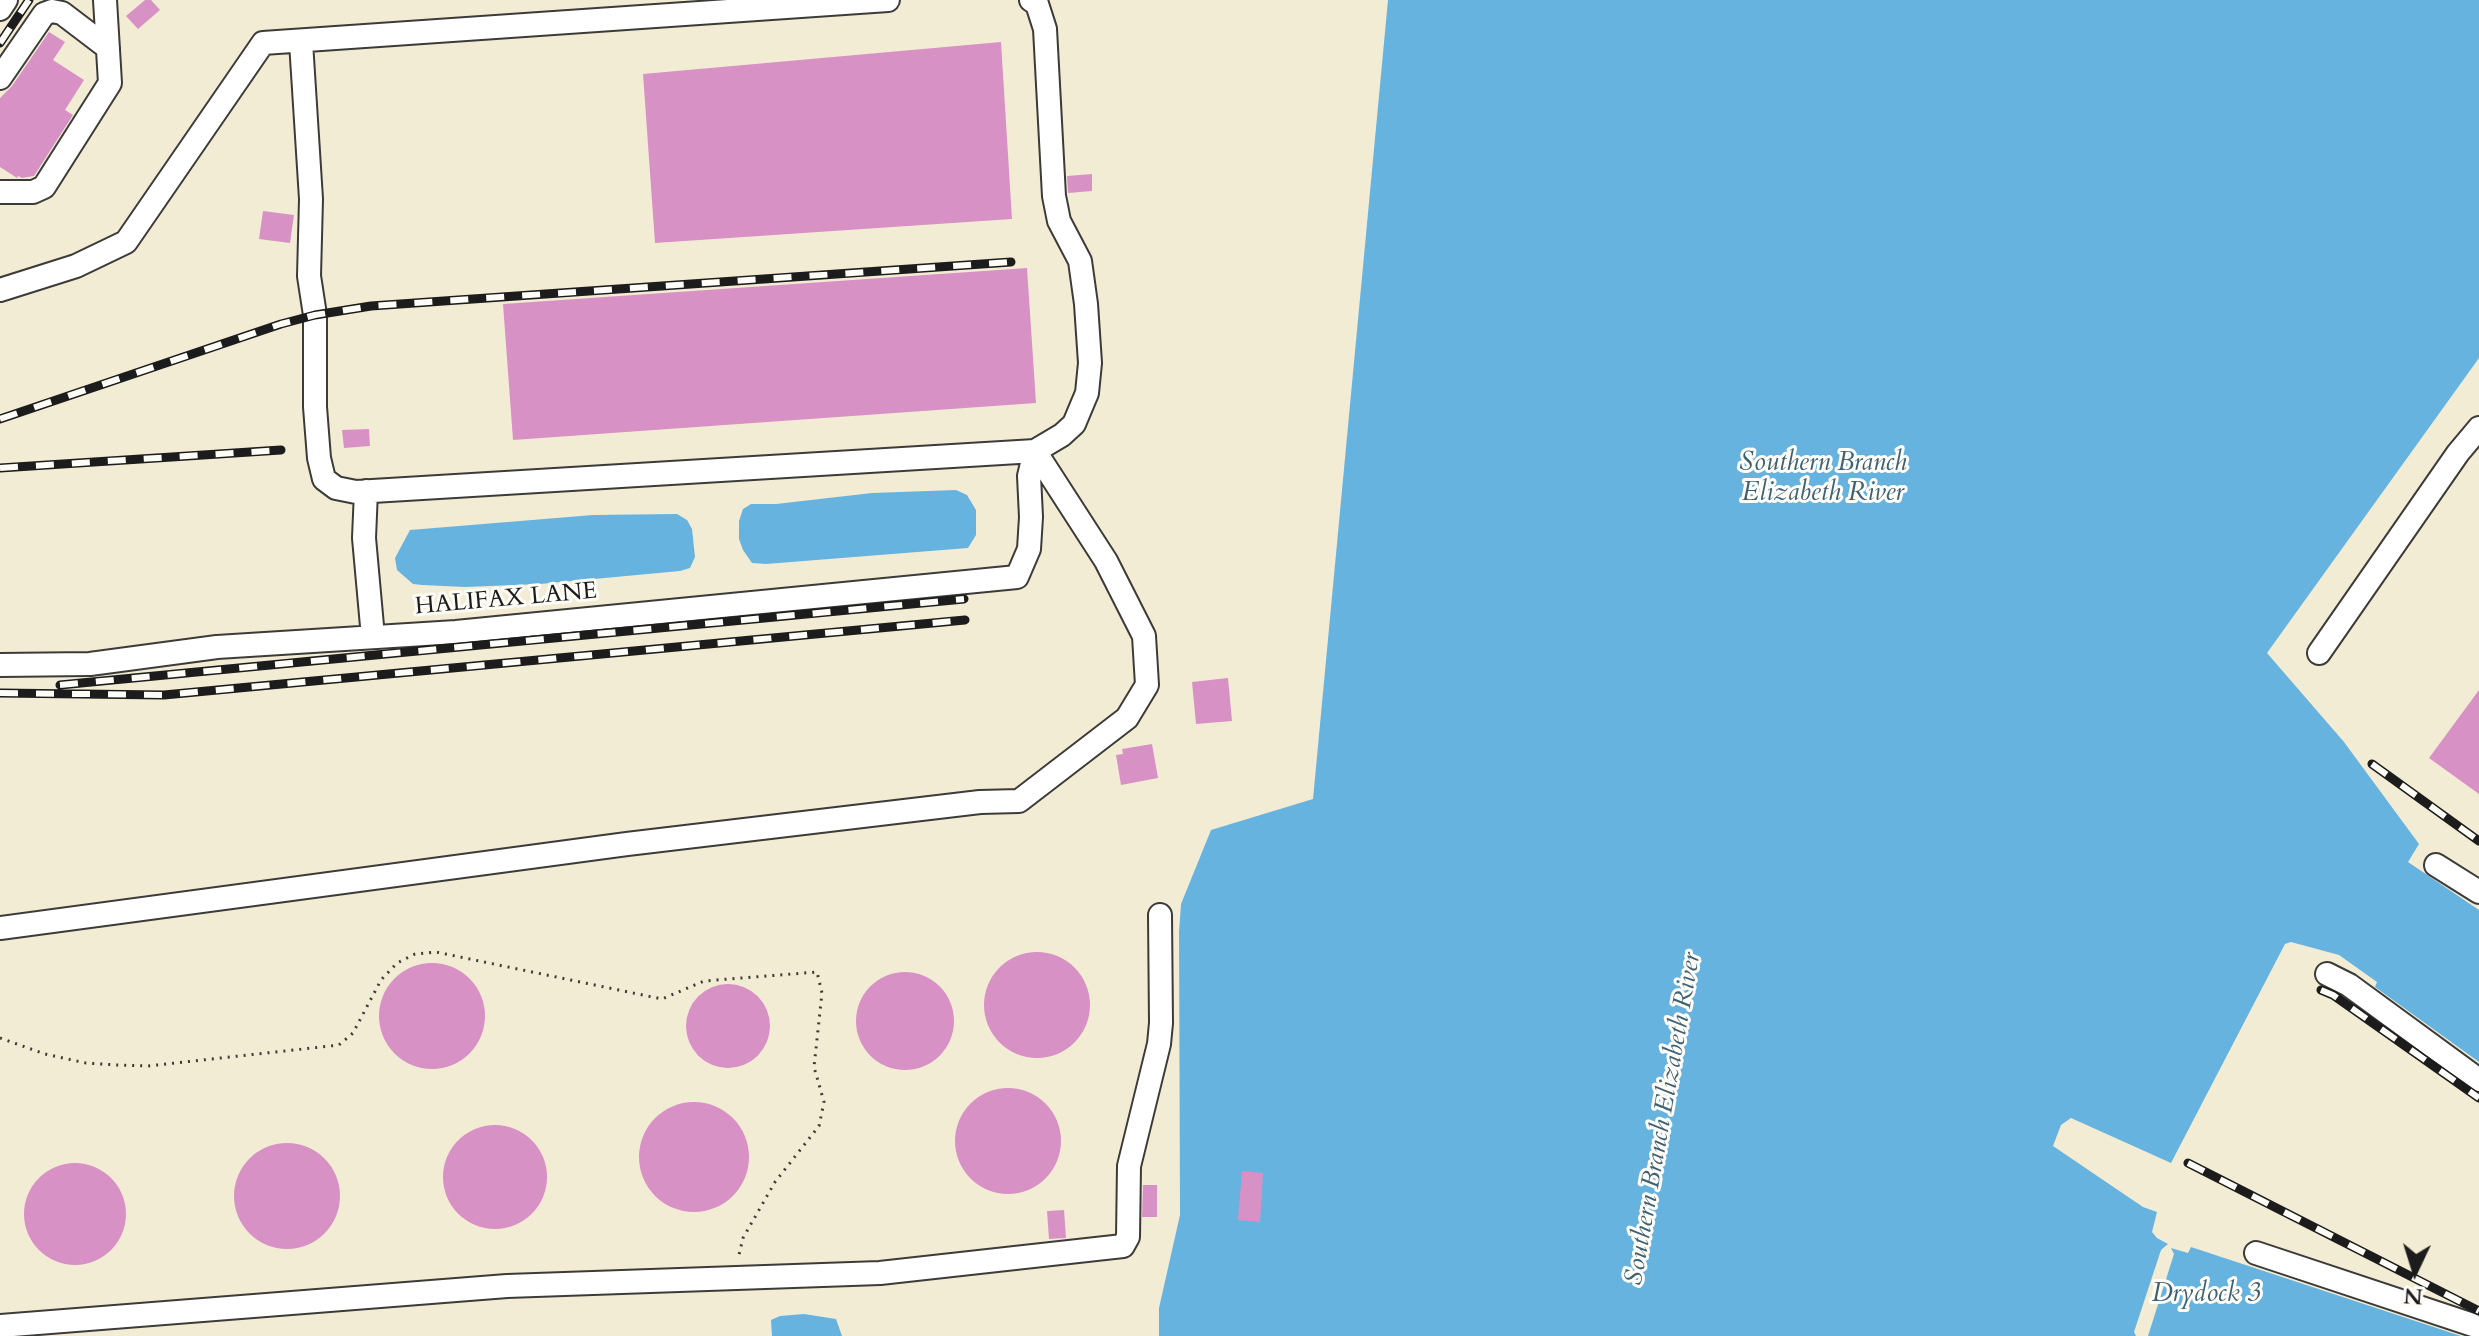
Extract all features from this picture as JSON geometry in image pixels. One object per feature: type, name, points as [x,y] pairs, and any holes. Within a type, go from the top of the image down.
[{"type":"street","points":[[0,9],[6,0]]},
{"type":"street","points":[[0,192],[33,192],[44,187],[110,83],[105,0]]},
{"type":"street","points":[[0,290],[76,266],[126,242],[263,43],[888,0]]},
{"type":"street","points":[[301,42],[311,199],[309,276],[315,315],[315,407],[319,458],[324,479],[336,488],[366,491],[1035,451],[1062,435],[1074,424],[1087,393],[1090,363],[1086,304],[1080,261],[1059,221],[1054,196],[1045,29],[1037,4],[1031,0]]},
{"type":"street","points":[[0,78],[44,14],[52,11],[62,13],[108,48]]},
{"type":"street","points":[[2319,653],[2458,453],[2479,428]]},
{"type":"street","points":[[0,928],[627,844],[980,802],[1019,801],[1127,718],[1147,685],[1144,636],[1106,561],[1035,451]]},
{"type":"street","name":"HALIFAX LANE","points":[[0,665],[90,664],[217,647],[456,632],[1017,577],[1029,549],[1029,476],[1035,451]]},
{"type":"street","points":[[366,491],[364,538],[373,637]]},
{"type":"street","points":[[2436,865],[2479,892]]},
{"type":"street","points":[[0,1326],[507,1286],[880,1273],[1123,1246],[1128,1237],[1129,1166],[1159,1044],[1160,915]]},
{"type":"street","points":[[2327,974],[2349,985],[2479,1080]]},
{"type":"street","points":[[2256,1253],[2479,1327]]},
{"type":"path","points":[[0,1038],[72,1060],[148,1066],[339,1045],[353,1033],[381,980],[397,963],[415,954],[436,952],[662,999],[704,981],[817,972],[822,993],[814,1067],[824,1102],[819,1126],[775,1182],[743,1238],[733,1279]]},
{"type":"water","name":"Southern Branch Elizabeth River","points":[[1388,0],[2479,0],[2479,358],[2267,653],[2344,742],[2419,844],[2408,862],[2479,910],[2479,1062],[2375,987],[2377,982],[2339,955],[2291,942],[2285,944],[2171,1163],[2071,1118],[2061,1125],[2053,1146],[2143,1207],[2157,1212],[2152,1232],[2168,1244],[2161,1250],[2134,1332],[2136,1336],[1159,1336],[1159,1308],[1180,1215],[1181,904],[1211,830],[1313,799]]},
{"type":"water","points":[[956,490],[967,495],[976,510],[976,535],[968,548],[766,564],[752,563],[739,539],[743,509],[751,504],[872,493]]},
{"type":"water","points":[[677,514],[687,520],[692,529],[695,557],[690,568],[680,571],[540,584],[465,587],[413,584],[397,570],[395,558],[410,530],[593,515]]},
{"type":"water","name":"Drydock 3","points":[[2191,1247],[2461,1336],[2148,1336],[2174,1254],[2171,1248],[2188,1253]]},
{"type":"water","points":[[804,1314],[836,1319],[842,1336],[772,1336],[771,1320]]},
{"type":"building","points":[[145,0],[151,0],[160,10],[138,29],[126,16]]},
{"type":"building","points":[[49,32],[65,42],[53,60],[84,80],[65,110],[73,115],[34,176],[17,178],[0,167],[0,98],[12,86]]},
{"type":"building","points":[[1001,42],[1012,219],[655,243],[643,74]]},
{"type":"building","points":[[1092,174],[1092,191],[1068,193],[1067,176]]},
{"type":"building","points":[[263,211],[294,215],[290,243],[259,239]]},
{"type":"building","points":[[1027,268],[1036,403],[513,440],[503,304]]},
{"type":"building","points":[[369,429],[370,446],[344,448],[342,430]]},
{"type":"building","points":[[1228,678],[1232,721],[1196,724],[1192,682]]},
{"type":"building","points":[[2479,690],[2479,794],[2429,758]]},
{"type":"building","points":[[1152,744],[1158,778],[1121,785],[1116,755],[1123,754],[1122,749]]},
{"type":"building","points":[[1037,952],[1057,956],[1075,967],[1086,985],[1090,1005],[1086,1025],[1075,1043],[1057,1054],[1037,1058],[1017,1054],[999,1043],[988,1025],[984,1005],[988,985],[999,967],[1017,956]]},
{"type":"building","points":[[432,963],[452,967],[469,979],[481,996],[485,1016],[481,1036],[469,1053],[452,1065],[432,1069],[412,1065],[395,1053],[383,1036],[379,1016],[383,996],[395,979],[412,967]]},
{"type":"building","points":[[905,972],[924,976],[939,987],[950,1002],[954,1021],[950,1040],[939,1055],[924,1066],[905,1070],[886,1066],[871,1055],[860,1040],[856,1021],[860,1002],[871,987],[886,976]]},
{"type":"building","points":[[720,984],[736,984],[752,991],[763,1002],[770,1026],[767,1042],[758,1056],[736,1068],[720,1068],[704,1061],[693,1050],[686,1034],[686,1018],[693,1002],[704,991]]},
{"type":"building","points":[[1008,1088],[1028,1092],[1046,1103],[1057,1121],[1061,1141],[1057,1161],[1046,1179],[1028,1190],[1008,1194],[988,1190],[970,1179],[959,1161],[955,1141],[959,1121],[970,1103],[988,1092]]},
{"type":"building","points":[[694,1102],[715,1106],[733,1118],[745,1136],[749,1157],[745,1178],[733,1196],[715,1208],[694,1212],[673,1208],[655,1196],[643,1178],[639,1157],[643,1136],[655,1118],[673,1106]]},
{"type":"building","points":[[495,1125],[515,1129],[532,1140],[543,1157],[547,1177],[543,1197],[532,1214],[515,1225],[495,1229],[475,1225],[458,1214],[447,1197],[443,1177],[447,1157],[458,1140],[475,1129]]},
{"type":"building","points":[[287,1143],[307,1147],[324,1159],[336,1176],[340,1196],[336,1216],[324,1233],[307,1245],[287,1249],[267,1245],[250,1233],[238,1216],[234,1196],[238,1176],[250,1159],[267,1147]]},
{"type":"building","points":[[75,1163],[94,1167],[111,1178],[122,1195],[126,1214],[122,1233],[111,1250],[94,1261],[75,1265],[56,1261],[39,1250],[28,1233],[24,1214],[28,1195],[39,1178],[56,1167]]},
{"type":"building","points":[[1242,1171],[1263,1173],[1260,1222],[1238,1220]]},
{"type":"building","points":[[1143,1185],[1157,1185],[1157,1217],[1142,1217]]},
{"type":"building","points":[[1064,1210],[1066,1238],[1049,1239],[1047,1211]]},
{"type":"railway","points":[[0,43],[29,0]]},
{"type":"railway","points":[[0,419],[281,324],[371,306],[1011,262]]},
{"type":"railway","points":[[0,468],[281,450]]},
{"type":"railway","points":[[60,685],[964,599]]},
{"type":"railway","points":[[0,693],[164,695],[965,620]]},
{"type":"railway","points":[[2372,764],[2479,841]]},
{"type":"railway","points":[[2321,990],[2333,995],[2479,1098]]},
{"type":"railway","points":[[2188,1163],[2479,1311]]}]
